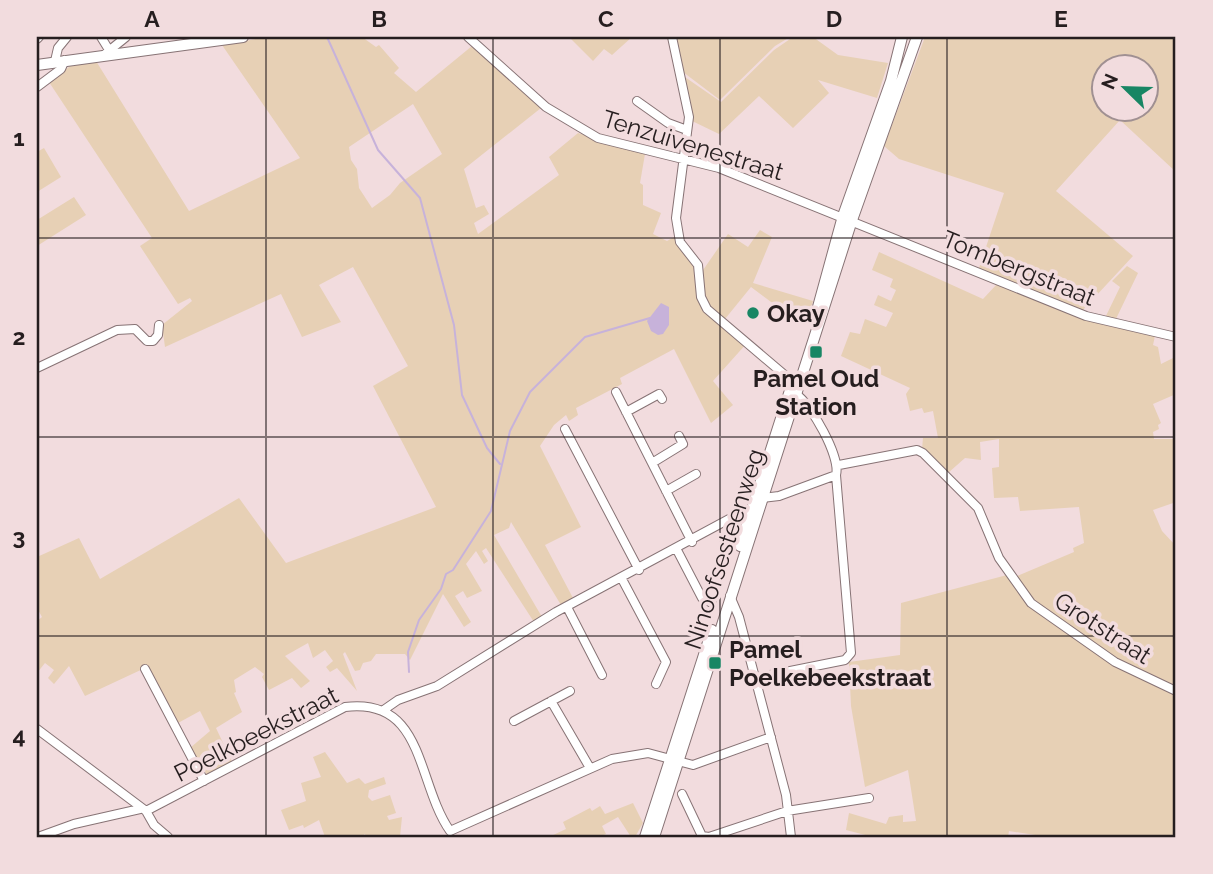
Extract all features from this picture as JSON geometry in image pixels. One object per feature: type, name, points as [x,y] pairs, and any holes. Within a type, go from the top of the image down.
[{"type":"main road","points":[[37,65],[107,52],[243,37]]},
{"type":"main road","name":"Ninoofsesteenweg","points":[[645,837],[675,760],[796,394],[902,37]]},
{"type":"main road","name":"Ninoofsesteenweg","points":[[654,837],[750,513],[793,382],[848,218],[917,37]]},
{"type":"street","points":[[37,87],[61,69],[58,48],[67,37]]},
{"type":"street","points":[[101,37],[107,52],[125,37]]},
{"type":"street","name":"Tenzuivenestraat","points":[[468,37],[547,107],[598,138],[684,157],[848,218]]},
{"type":"street","points":[[671,37],[689,117],[677,188],[676,218],[680,242],[698,265],[704,305],[793,382]]},
{"type":"street","points":[[637,101],[668,123],[687,130]]},
{"type":"street","name":"Tombergstraat","points":[[848,218],[1086,316],[1176,337]]},
{"type":"street","points":[[37,368],[117,330],[135,329],[147,341],[153,341],[158,335],[159,324]]},
{"type":"street","points":[[615,392],[692,542]]},
{"type":"street","points":[[626,412],[659,394],[662,399]]},
{"type":"street","points":[[755,678],[845,660],[851,653],[836,475],[839,465],[818,425],[796,394]]},
{"type":"street","points":[[565,429],[639,570]]},
{"type":"street","points":[[652,463],[683,444],[679,436]]},
{"type":"street","name":"Grotstraat","points":[[839,465],[917,450],[923,453],[978,508],[999,558],[1031,603],[1115,662],[1176,691]]},
{"type":"street","points":[[666,491],[696,474]]},
{"type":"street","points":[[762,498],[779,496],[836,475]]},
{"type":"street","name":"Ninoofsesteenweg","points":[[385,709],[397,699],[437,686],[567,607],[744,512],[750,513]]},
{"type":"street","points":[[677,550],[702,598],[712,603]]},
{"type":"street","points":[[622,579],[666,662],[656,684]]},
{"type":"street","points":[[730,596],[740,617],[771,737],[791,837]]},
{"type":"street","points":[[567,607],[602,675]]},
{"type":"street","points":[[145,669],[204,781]]},
{"type":"street","points":[[514,721],[570,691]]},
{"type":"street","points":[[551,701],[590,768]]},
{"type":"street","name":"Poelkbeekstraat","points":[[38,837],[74,824],[143,810],[345,707],[372,705],[385,709]]},
{"type":"street","points":[[385,709],[407,730],[450,834],[611,759],[639,753],[697,764],[771,737]]},
{"type":"street","points":[[37,729],[143,810],[154,825],[168,837]]},
{"type":"street","points":[[682,794],[701,837],[709,837],[787,810],[869,798]]},
{"type":"shaded area","points":[[267,37],[362,37],[376,47],[379,45],[399,68],[394,73],[416,92],[472,46],[541,108],[464,169],[476,208],[484,205],[489,214],[474,223],[478,234],[559,175],[549,157],[578,133],[645,154],[640,183],[643,185],[643,205],[661,213],[653,234],[667,241],[676,236],[697,266],[699,296],[747,343],[713,381],[733,405],[711,423],[674,349],[620,378],[622,384],[576,408],[578,415],[569,421],[566,415],[554,425],[540,446],[581,527],[545,545],[573,598],[561,605],[511,522],[509,528],[494,535],[542,617],[534,622],[486,548],[482,551],[488,561],[484,564],[476,551],[466,564],[482,591],[467,598],[463,591],[455,596],[471,622],[464,627],[443,594],[410,660],[405,654],[376,654],[371,661],[363,663],[360,670],[355,671],[345,652],[343,654],[357,691],[337,668],[330,672],[326,667],[333,661],[325,650],[313,658],[308,643],[285,656],[310,681],[301,688],[292,678],[269,690],[262,677],[264,674],[255,667],[234,680],[234,693],[242,712],[216,728],[232,762],[207,775],[190,748],[210,731],[200,711],[178,723],[145,668],[85,696],[69,666],[54,684],[48,678],[54,670],[45,663],[37,673],[37,621],[42,617],[37,608],[37,557],[79,538],[100,579],[239,498],[286,563],[436,507],[373,386],[408,366],[353,267],[319,285],[341,322],[302,337],[281,294],[165,347],[162,325],[192,301],[190,298],[178,304],[140,246],[152,238],[49,82],[73,64],[96,61],[189,211],[300,158],[222,45]],"holes":[[[413,104],[442,154],[400,183],[390,195],[372,208],[359,188],[357,169],[351,160],[349,147]]]},
{"type":"shaded area","points":[[569,37],[632,37],[612,55],[604,49],[593,61]]},
{"type":"shaded area","points":[[675,37],[790,37],[775,46],[720,100],[683,72]]},
{"type":"shaded area","points":[[793,37],[813,37],[838,55],[888,63],[877,98],[818,80],[829,93],[793,128],[759,96],[719,134],[690,120],[682,75],[721,102],[774,50]]},
{"type":"shaded area","points":[[925,37],[1176,37],[1176,172],[1122,122],[1160,122],[1160,52],[1090,52],[1090,122],[1118,122],[1056,191],[1133,256],[1082,311],[978,271],[1004,193],[899,159],[884,146]]},
{"type":"shaded area","points":[[44,148],[61,177],[37,192],[37,152]]},
{"type":"shaded area","points":[[74,197],[86,215],[37,246],[37,220]]},
{"type":"shaded area","points":[[760,230],[772,237],[753,283],[813,301],[806,325],[751,287],[725,319],[705,302],[701,273],[728,234],[748,247]]},
{"type":"shaded area","points":[[879,252],[983,299],[997,284],[1097,323],[1155,336],[1153,345],[1158,347],[1161,364],[1173,358],[1176,364],[1176,394],[1153,404],[1161,423],[1158,425],[1159,429],[1153,432],[1154,439],[1176,439],[1176,502],[1153,510],[1162,531],[1176,546],[1176,689],[1110,655],[1067,628],[1030,596],[1015,577],[1074,552],[1073,548],[1084,543],[1079,507],[1020,511],[1018,497],[994,498],[992,468],[999,467],[999,439],[980,442],[981,460],[965,458],[948,473],[922,449],[923,438],[938,438],[933,411],[924,413],[922,408],[910,411],[906,394],[910,388],[841,356],[850,332],[860,334],[865,319],[886,327],[893,313],[874,305],[878,295],[891,301],[896,290],[890,287],[893,279],[872,270]]},
{"type":"shaded area","points":[[1127,266],[1138,273],[1114,323],[1104,320],[1120,287],[1112,281]]},
{"type":"shaded area","points":[[661,303],[669,307],[669,325],[663,334],[658,335],[651,331],[647,321]]},
{"type":"shaded area","points":[[1007,575],[1027,603],[1047,620],[1176,693],[1176,837],[1048,837],[1009,831],[1008,837],[873,837],[846,830],[849,813],[886,824],[889,817],[903,815],[903,822],[916,821],[908,770],[865,787],[851,706],[849,662],[900,655],[901,603]]},
{"type":"shaded area","points":[[325,752],[347,783],[359,778],[365,784],[384,777],[386,784],[369,790],[368,797],[372,801],[390,795],[396,813],[387,816],[389,820],[402,817],[400,837],[366,837],[365,834],[361,837],[325,837],[319,820],[304,828],[303,825],[289,830],[281,810],[306,801],[301,783],[321,777],[313,757]]},
{"type":"shaded area","points":[[633,803],[643,823],[635,837],[631,837],[618,817],[602,826],[606,834],[599,837],[549,837],[566,829],[563,822],[590,808],[592,811],[600,806],[605,814]]},
{"type":"waterway","points":[[327,37],[378,150],[420,198],[454,325],[462,395],[487,448],[500,464]]},
{"type":"waterway","points":[[409,672],[408,652],[419,620],[441,589],[446,574],[453,570],[491,511],[510,431],[530,392],[585,337],[650,318]]},
{"type":"place","name":"Okay","points":[[753,313]]},
{"type":"place","name":"Pamel Oud Station","points":[[816,352]]},
{"type":"place","name":"Pamel Poelkebeekstraat","points":[[715,663]]}]
